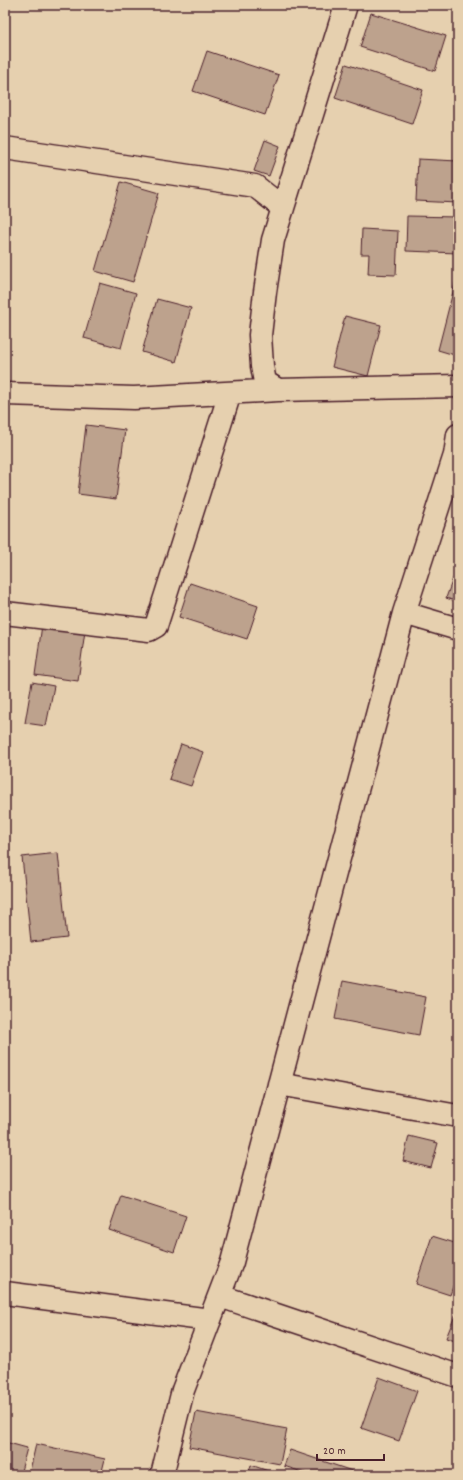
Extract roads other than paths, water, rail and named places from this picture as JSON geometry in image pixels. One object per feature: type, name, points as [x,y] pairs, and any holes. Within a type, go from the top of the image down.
[{"type":"street","points":[[278,390],[265,382],[262,366],[260,335],[273,240],[346,5]]},
{"type":"street","points":[[5,148],[255,186],[283,208]]},
{"type":"street","points":[[5,394],[134,398],[278,390],[458,386]]},
{"type":"street","points":[[5,613],[149,630],[156,626],[230,393]]},
{"type":"street","points":[[162,1475],[183,1390],[232,1262],[404,613],[455,455],[458,435]]},
{"type":"street","points":[[404,613],[458,629]]},
{"type":"street","points":[[279,1084],[458,1116]]},
{"type":"street","points":[[5,1293],[210,1320]]},
{"type":"street","points":[[220,1296],[458,1376]]}]
